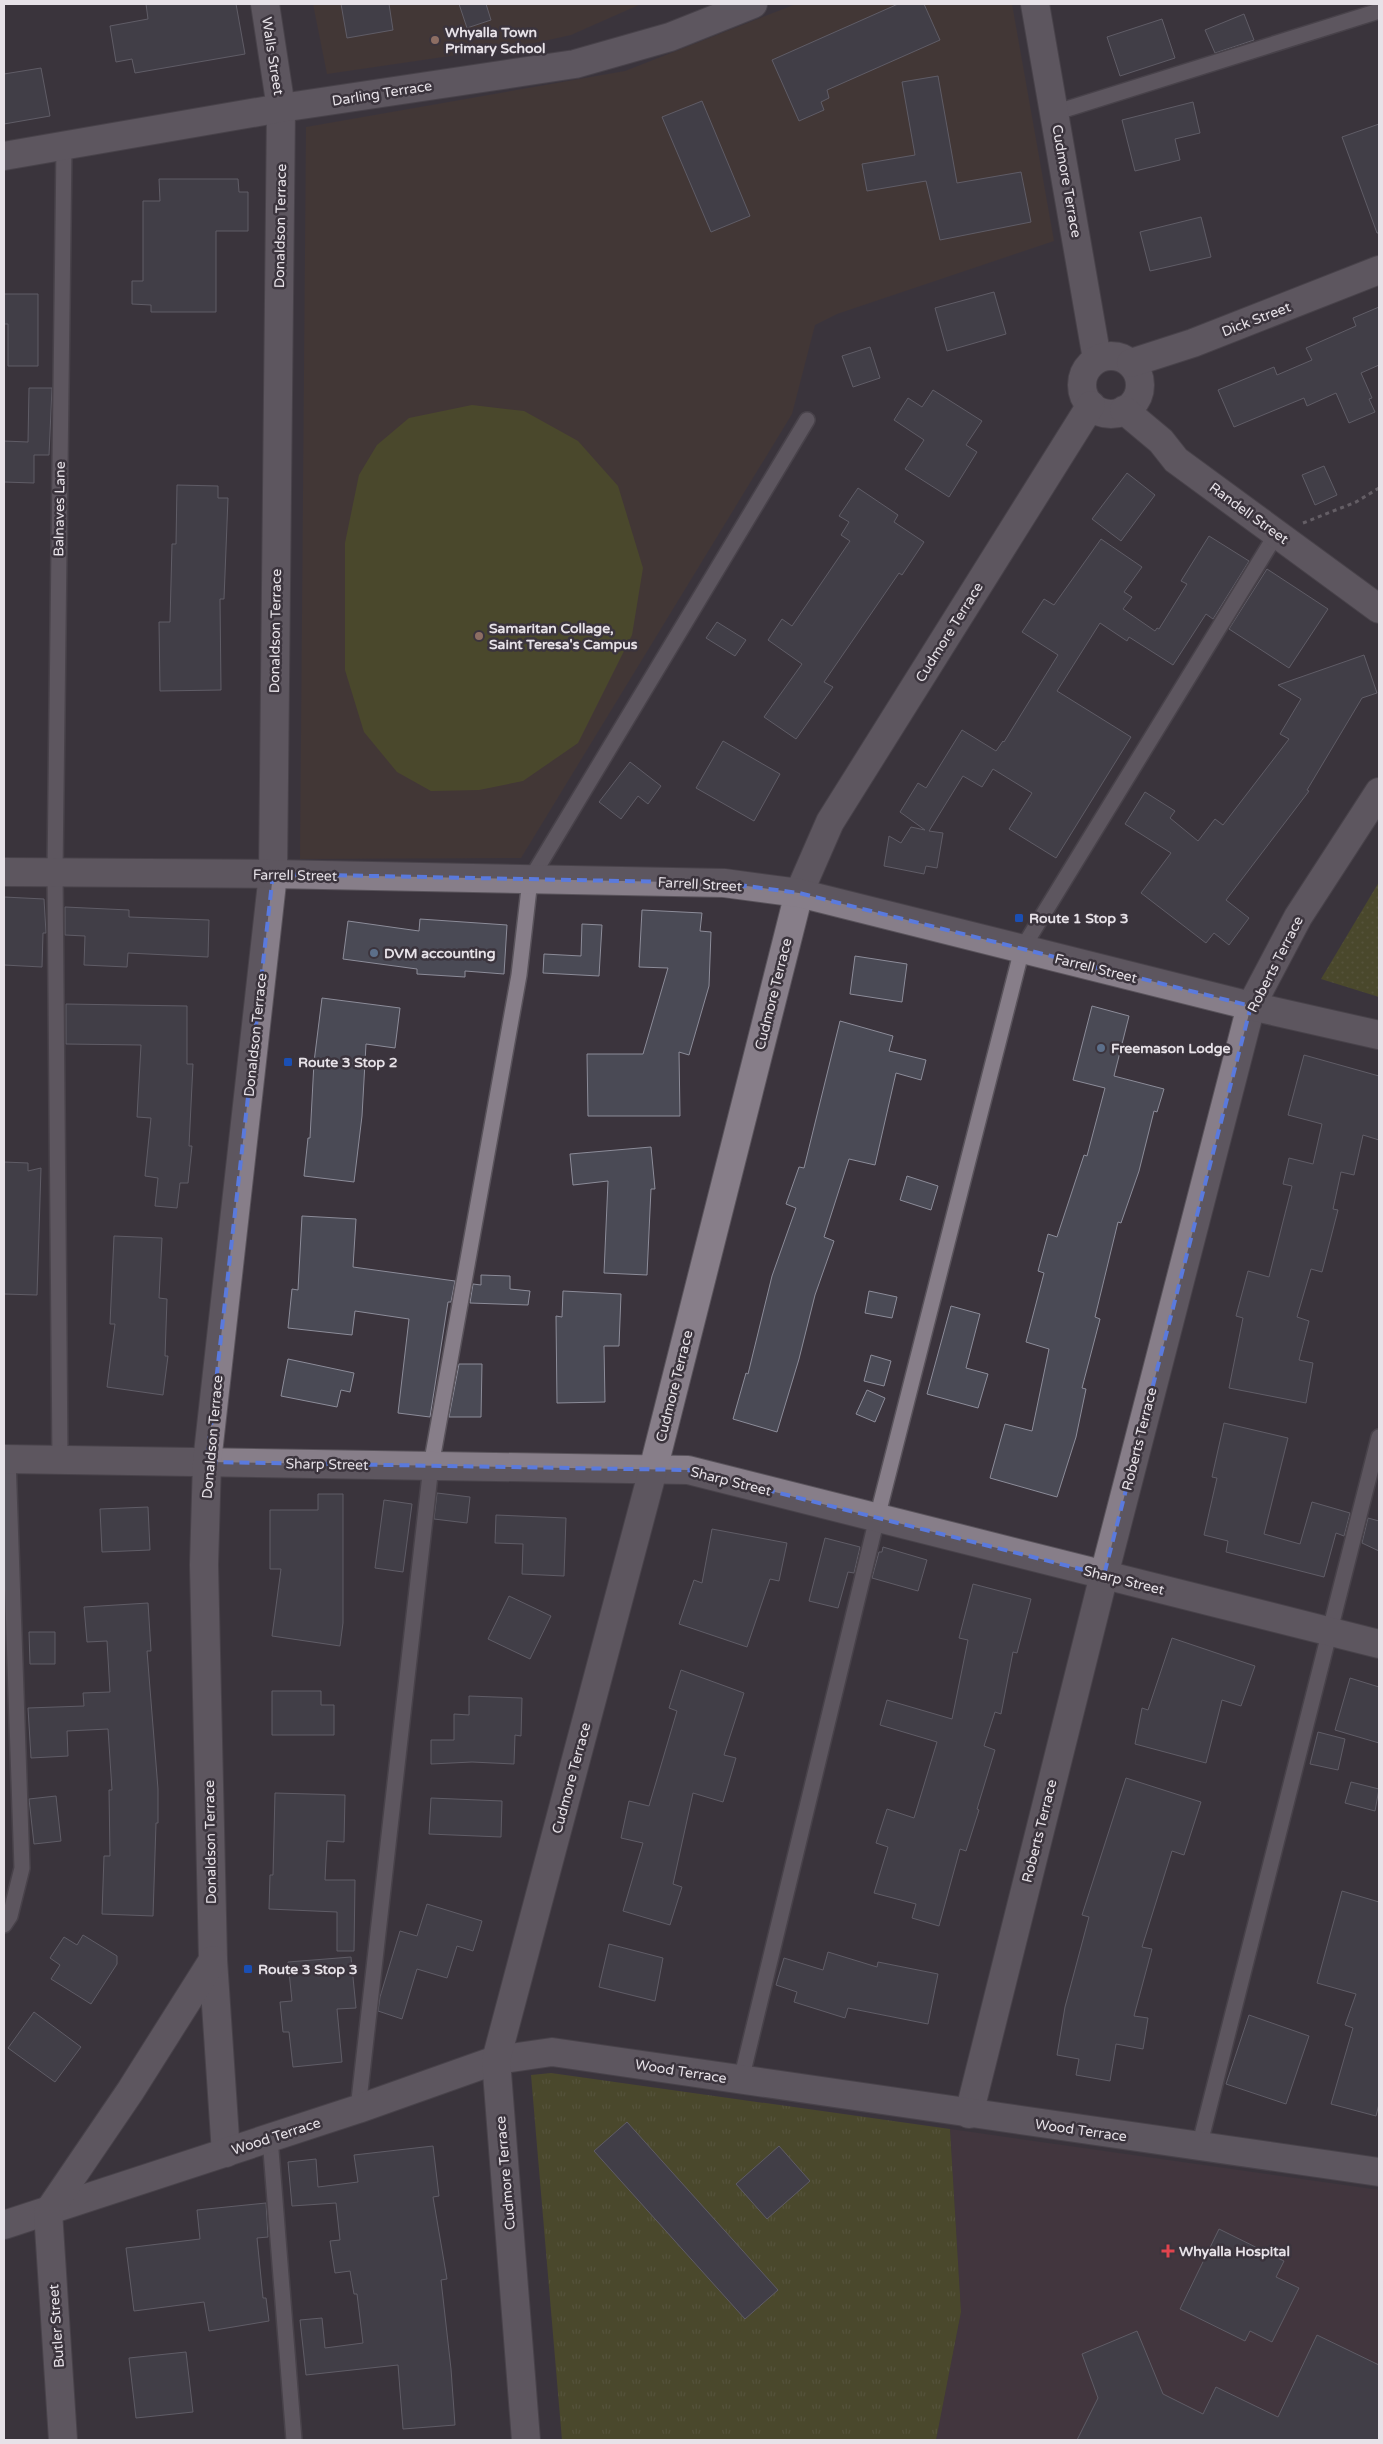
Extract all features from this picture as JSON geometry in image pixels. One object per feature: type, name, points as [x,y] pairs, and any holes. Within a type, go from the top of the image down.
[{"type":"street","name":"Walls Street","points":[[265,4],[281,108]]},
{"type":"street","name":"Darling Terrace","points":[[4,156],[281,108],[576,64],[670,36],[753,4]]},
{"type":"street","name":"Cudmore Terrace","points":[[1035,4],[1097,360]]},
{"type":"street","name":"Donaldson Terrace","points":[[226,2152],[212,1960],[204,1564],[207,1462],[273,874],[281,108]]},
{"type":"street","name":"Dick Street","points":[[1131,363],[1193,344],[1379,270]]},
{"type":"street","points":[[1114,356],[1131,363],[1136,371],[1140,389],[1132,405],[1124,410],[1107,413],[1091,405],[1083,390],[1083,381],[1085,372],[1097,360],[1114,356]]},
{"type":"street","name":"Cudmore Terrace","points":[[526,2440],[496,2060],[652,1470],[798,894],[830,822],[1091,405]]},
{"type":"street","name":"Randell Street","points":[[1124,410],[1161,441],[1176,460],[1379,609]]},
{"type":"street","name":"Roberts Terrace","points":[[968,2114],[1104,1575],[1251,1006],[1298,917],[1379,792]]},
{"type":"street","name":"Farrell Street","points":[[4,872],[273,874],[724,883],[798,894],[1251,1006],[1379,1035]]},
{"type":"street","name":"Sharp Street","points":[[6,1459],[688,1470],[1379,1644]]},
{"type":"street","points":[[48,2212],[131,2090],[212,1960]]},
{"type":"street","name":"Wood Terrace","points":[[4,2225],[358,2109],[496,2060],[552,2052],[968,2114],[1379,2172]]},
{"type":"street","name":"Butler Street","points":[[48,2212],[63,2440]]},
{"type":"lane","points":[[1054,113],[1379,11]]},
{"type":"lane","name":"Balnaves Lane","points":[[60,1460],[55,872],[64,146]]},
{"type":"lane","points":[[358,2109],[432,1466],[518,974],[530,880],[807,420]]},
{"type":"lane","points":[[741,2080],[877,1518],[1022,949],[1277,533]]},
{"type":"lane","points":[[1199,2146],[1379,1437]]},
{"type":"lane","points":[[4,1926],[10,1916],[22,1868],[6,1459]]},
{"type":"lane","points":[[270,2138],[294,2440]]},
{"type":"path","points":[[1277,533],[1356,502],[1379,488]]},
{"type":"highlighted area","points":[[273,874],[724,883],[799,893],[1251,1006],[1104,1575],[688,1470],[207,1462]]},
{"type":"shaded area","name":"Whyalla Town Primary School","points":[[313,4],[641,4],[571,35],[526,45],[327,74]]},
{"type":"shaded area","name":"Samaritan Collage, Saint Teresa's Campus","points":[[796,4],[1012,4],[1054,241],[837,314],[815,325],[792,414],[521,858],[300,859],[306,127],[625,71]]},
{"type":"shaded area","name":"Whyalla Hospital","points":[[950,2129],[1379,2190],[1379,2440],[936,2440],[961,2312]]},
{"type":"green space","points":[[472,405],[524,411],[578,441],[618,486],[643,568],[632,635],[578,743],[523,781],[479,790],[431,791],[397,772],[364,732],[345,670],[345,543],[359,475],[377,445],[409,418]]},
{"type":"green space","points":[[1379,882],[1379,997],[1321,979]]},
{"type":"green space","points":[[551,2073],[950,2129],[961,2312],[936,2440],[562,2440],[531,2075]]},
{"type":"building","points":[[146,4],[236,4],[245,54],[135,73],[132,59],[116,62],[110,26],[148,19]]},
{"type":"building","points":[[341,4],[389,4],[393,30],[347,38]]},
{"type":"building","points":[[459,4],[486,4],[491,20],[467,28]]},
{"type":"building","points":[[898,4],[924,4],[940,40],[827,90],[829,98],[821,102],[824,110],[799,121],[772,60]]},
{"type":"building","points":[[1244,14],[1254,40],[1215,53],[1205,30]]},
{"type":"building","points":[[1162,19],[1175,58],[1120,76],[1107,37]]},
{"type":"building","points":[[41,68],[50,116],[4,124],[4,74]]},
{"type":"building","points":[[938,76],[957,183],[1021,172],[1031,222],[940,240],[926,181],[867,191],[862,164],[915,155],[902,82]]},
{"type":"building","points":[[702,101],[750,216],[711,232],[662,117]]},
{"type":"building","points":[[1193,102],[1200,133],[1175,139],[1180,160],[1135,171],[1122,120]]},
{"type":"building","points":[[1379,124],[1379,233],[1377,233],[1342,137]]},
{"type":"building","points":[[159,179],[238,179],[239,192],[248,192],[248,231],[216,231],[216,312],[151,312],[151,305],[132,304],[132,281],[143,281],[143,201],[160,201]]},
{"type":"building","points":[[1201,217],[1211,257],[1150,271],[1140,232]]},
{"type":"building","points":[[994,292],[1006,334],[947,351],[935,308]]},
{"type":"building","points":[[4,294],[38,294],[38,366],[8,366],[8,324],[4,324]]},
{"type":"building","points":[[1379,307],[1379,365],[1361,373],[1372,398],[1369,399],[1375,412],[1349,423],[1336,393],[1307,406],[1304,398],[1234,427],[1218,390],[1274,367],[1277,375],[1312,360],[1306,348],[1356,326],[1353,318]]},
{"type":"building","points":[[870,347],[880,378],[853,387],[842,356]]},
{"type":"building","points":[[29,388],[52,388],[49,455],[34,455],[34,483],[4,482],[4,441],[28,442]]},
{"type":"building","points":[[933,390],[982,421],[966,445],[977,452],[949,497],[905,469],[924,440],[894,420],[908,398],[922,407]]},
{"type":"building","points":[[1324,466],[1337,495],[1315,505],[1302,475]]},
{"type":"building","points":[[1127,473],[1155,495],[1121,541],[1092,519]]},
{"type":"building","points":[[177,485],[218,486],[218,498],[228,498],[224,599],[220,599],[221,690],[160,691],[159,622],[170,622],[172,544],[176,544]]},
{"type":"building","points":[[858,488],[898,515],[894,522],[924,542],[902,575],[899,573],[824,682],[833,687],[796,739],[764,717],[802,664],[768,640],[782,619],[792,626],[850,541],[841,535],[849,522],[839,516]]},
{"type":"building","points":[[1209,536],[1249,561],[1213,619],[1206,614],[1173,665],[1129,637],[1127,641],[1100,623],[1057,691],[1131,737],[1056,858],[1009,829],[1032,793],[993,769],[982,787],[963,776],[929,831],[943,833],[937,868],[926,866],[924,874],[884,866],[889,836],[901,843],[911,827],[925,830],[900,812],[918,783],[926,788],[962,730],[996,751],[1004,742],[1058,655],[1022,632],[1044,599],[1054,605],[1101,539],[1142,567],[1124,592],[1132,597],[1123,609],[1155,631],[1157,628],[1159,629],[1187,584],[1181,581]]},
{"type":"building","points":[[1267,569],[1328,609],[1289,668],[1229,629]]},
{"type":"building","points":[[717,622],[746,640],[735,656],[706,638]]},
{"type":"building","points":[[1364,655],[1377,693],[1362,698],[1307,790],[1309,791],[1226,900],[1249,918],[1229,945],[1214,933],[1206,943],[1141,893],[1171,853],[1125,824],[1145,792],[1175,811],[1170,818],[1198,841],[1215,819],[1223,825],[1289,739],[1280,734],[1301,699],[1278,685]]},
{"type":"building","points":[[723,741],[780,774],[754,821],[696,788]]},
{"type":"building","points":[[630,762],[661,786],[648,804],[638,796],[621,819],[599,802]]},
{"type":"building","points":[[4,897],[44,899],[46,933],[43,933],[42,967],[4,965]]},
{"type":"building","points":[[65,907],[129,910],[129,917],[209,920],[208,957],[128,953],[127,967],[84,965],[85,936],[65,935]]},
{"type":"building","points":[[642,910],[702,913],[700,931],[711,932],[709,986],[689,1055],[679,1052],[680,1116],[588,1116],[587,1054],[643,1054],[668,968],[639,967]]},
{"type":"building","points":[[420,919],[507,925],[504,974],[465,971],[465,977],[417,974],[417,969],[343,959],[348,921],[419,931]]},
{"type":"building","points":[[582,924],[602,925],[599,976],[543,973],[544,954],[581,956]]},
{"type":"building","points":[[855,956],[907,964],[902,1002],[850,994]]},
{"type":"building","points":[[322,998],[400,1008],[395,1048],[366,1044],[362,1116],[354,1182],[304,1176],[308,1138],[310,1138],[314,1062]]},
{"type":"building","points":[[66,1004],[187,1006],[187,1064],[193,1064],[189,1146],[192,1146],[188,1183],[180,1183],[177,1208],[155,1206],[158,1178],[145,1176],[151,1118],[137,1117],[141,1045],[66,1044]]},
{"type":"building","points":[[1092,1006],[1129,1016],[1114,1076],[1164,1089],[1157,1112],[1154,1111],[1139,1171],[1121,1223],[1118,1222],[1095,1317],[1100,1319],[1082,1388],[1086,1389],[1076,1437],[1057,1497],[990,1478],[1005,1424],[1032,1431],[1049,1349],[1026,1342],[1044,1273],[1038,1271],[1048,1234],[1057,1237],[1084,1155],[1087,1156],[1105,1088],[1073,1080]]},
{"type":"building","points":[[840,1021],[893,1036],[889,1051],[926,1060],[921,1080],[896,1073],[875,1165],[849,1159],[824,1237],[834,1241],[815,1295],[799,1359],[777,1432],[733,1419],[746,1373],[748,1374],[772,1276],[796,1208],[786,1204],[799,1167],[804,1168]]},
{"type":"building","points":[[1304,1055],[1379,1076],[1379,1140],[1363,1135],[1354,1175],[1341,1172],[1333,1209],[1338,1210],[1322,1272],[1311,1269],[1297,1317],[1309,1321],[1299,1360],[1313,1363],[1306,1403],[1229,1388],[1243,1318],[1236,1316],[1248,1271],[1269,1277],[1292,1186],[1283,1184],[1289,1158],[1313,1164],[1322,1124],[1288,1115]]},
{"type":"building","points":[[651,1147],[655,1189],[651,1189],[647,1275],[604,1273],[608,1181],[573,1185],[570,1154]]},
{"type":"building","points":[[4,1162],[28,1163],[28,1171],[41,1168],[37,1295],[4,1294]]},
{"type":"building","points":[[907,1176],[938,1186],[931,1210],[900,1200]]},
{"type":"building","points":[[302,1216],[356,1219],[353,1267],[455,1281],[451,1302],[448,1302],[430,1417],[398,1413],[409,1319],[355,1311],[352,1335],[288,1328],[292,1289],[298,1290]]},
{"type":"building","points":[[114,1236],[162,1238],[159,1298],[167,1299],[165,1356],[168,1356],[163,1395],[107,1387],[115,1324],[110,1324]]},
{"type":"building","points":[[481,1275],[510,1276],[510,1289],[530,1291],[528,1305],[470,1303],[473,1284],[481,1285]]},
{"type":"building","points":[[563,1291],[621,1294],[619,1346],[604,1346],[605,1402],[557,1403],[556,1316],[562,1317]]},
{"type":"building","points":[[869,1291],[897,1297],[892,1318],[865,1313]]},
{"type":"building","points":[[951,1306],[980,1314],[966,1368],[988,1374],[978,1408],[927,1394]]},
{"type":"building","points":[[871,1355],[891,1361],[884,1386],[864,1381]]},
{"type":"building","points":[[288,1359],[354,1373],[350,1392],[341,1390],[337,1407],[281,1396]]},
{"type":"building","points":[[459,1364],[482,1364],[481,1417],[449,1417]]},
{"type":"building","points":[[867,1390],[885,1398],[875,1422],[856,1414]]},
{"type":"building","points":[[1224,1423],[1288,1438],[1264,1534],[1300,1544],[1312,1502],[1350,1513],[1344,1536],[1336,1533],[1324,1577],[1226,1552],[1228,1541],[1204,1535],[1217,1478],[1212,1477]]},
{"type":"building","points":[[437,1493],[470,1497],[467,1523],[434,1519]]},
{"type":"building","points":[[318,1494],[343,1494],[343,1623],[340,1646],[272,1636],[281,1569],[270,1569],[270,1510],[318,1510]]},
{"type":"building","points":[[384,1500],[412,1504],[403,1572],[375,1568]]},
{"type":"building","points":[[148,1507],[150,1550],[102,1552],[100,1509]]},
{"type":"building","points":[[496,1515],[566,1518],[564,1576],[522,1574],[523,1544],[495,1543]]},
{"type":"building","points":[[1368,1518],[1379,1521],[1379,1551],[1362,1543]]},
{"type":"building","points":[[712,1529],[787,1543],[779,1581],[770,1579],[747,1647],[679,1624],[694,1580],[702,1583]]},
{"type":"building","points":[[825,1538],[860,1547],[854,1573],[848,1572],[838,1608],[809,1601]]},
{"type":"building","points":[[883,1547],[927,1560],[918,1591],[872,1578],[879,1552],[882,1552]]},
{"type":"building","points":[[973,1584],[1031,1599],[1017,1653],[1013,1652],[1001,1714],[995,1712],[984,1746],[995,1750],[977,1809],[979,1810],[966,1851],[960,1849],[939,1926],[912,1918],[916,1904],[874,1893],[888,1847],[876,1843],[887,1809],[914,1818],[937,1742],[880,1725],[887,1700],[952,1719],[968,1640],[959,1638]]},
{"type":"building","points":[[509,1596],[551,1616],[530,1659],[488,1639]]},
{"type":"building","points":[[148,1603],[151,1651],[147,1651],[158,1789],[153,1916],[102,1914],[104,1856],[110,1856],[109,1790],[112,1790],[108,1729],[67,1731],[68,1756],[31,1758],[28,1708],[84,1706],[83,1693],[110,1692],[107,1641],[87,1642],[84,1607]]},
{"type":"building","points":[[29,1632],[55,1632],[55,1664],[30,1664]]},
{"type":"building","points":[[1172,1638],[1255,1666],[1241,1706],[1222,1700],[1206,1763],[1135,1744],[1142,1708],[1148,1710]]},
{"type":"building","points":[[681,1670],[744,1693],[724,1755],[736,1758],[723,1802],[693,1793],[673,1884],[682,1887],[670,1925],[623,1911],[643,1843],[621,1838],[629,1801],[649,1806],[677,1711],[669,1708]]},
{"type":"building","points":[[1350,1678],[1379,1687],[1379,1743],[1335,1730]]},
{"type":"building","points":[[272,1691],[321,1691],[321,1705],[334,1705],[334,1735],[272,1735]]},
{"type":"building","points":[[469,1696],[522,1698],[521,1736],[515,1735],[514,1764],[472,1762],[431,1764],[431,1740],[454,1740],[454,1714],[469,1715]]},
{"type":"building","points":[[1318,1732],[1345,1739],[1338,1770],[1310,1764]]},
{"type":"building","points":[[1126,1778],[1201,1802],[1184,1855],[1172,1851],[1142,1947],[1152,1949],[1134,2016],[1148,2018],[1143,2049],[1116,2044],[1110,2081],[1076,2075],[1079,2059],[1057,2055],[1065,2007],[1089,1917],[1082,1915]]},
{"type":"building","points":[[1351,1782],[1379,1789],[1375,1811],[1345,1803]]},
{"type":"building","points":[[275,1793],[345,1795],[344,1842],[327,1841],[325,1880],[355,1880],[354,1951],[337,1951],[337,1912],[269,1909],[270,1875],[273,1875]]},
{"type":"building","points":[[56,1796],[61,1841],[34,1844],[29,1799]]},
{"type":"building","points":[[431,1798],[502,1801],[501,1837],[429,1834]]},
{"type":"building","points":[[1342,1891],[1379,1902],[1379,2104],[1376,2116],[1331,2104],[1353,2028],[1345,2025],[1356,1994],[1317,1983]]},
{"type":"building","points":[[427,1904],[482,1921],[473,1951],[457,1946],[447,1978],[417,1969],[402,2019],[378,2011],[380,1997],[400,1931],[417,1936]]},
{"type":"building","points":[[83,1935],[117,1956],[117,1964],[91,2004],[51,1979],[60,1965],[50,1958],[64,1937],[77,1945]]},
{"type":"building","points":[[609,1944],[663,1958],[655,2001],[599,1987]]},
{"type":"building","points":[[828,1952],[877,1967],[878,1962],[938,1974],[928,2024],[848,2008],[845,2018],[794,2002],[797,1992],[776,1985],[784,1958],[823,1970]]},
{"type":"building","points":[[351,1957],[356,2008],[337,2009],[342,2062],[293,2067],[289,2032],[283,2032],[280,2002],[292,2001],[288,1962]]},
{"type":"building","points":[[34,2012],[81,2047],[55,2082],[8,2048]]},
{"type":"building","points":[[1249,2015],[1309,2036],[1286,2104],[1226,2084]]},
{"type":"building","points":[[627,2122],[778,2290],[745,2319],[594,2151]]},
{"type":"building","points":[[433,2146],[439,2196],[433,2197],[447,2279],[441,2280],[455,2425],[403,2429],[398,2365],[306,2375],[300,2320],[322,2318],[325,2348],[363,2343],[357,2294],[354,2294],[350,2271],[335,2273],[330,2241],[340,2240],[336,2203],[292,2206],[288,2162],[316,2159],[318,2187],[358,2182],[354,2155]]},
{"type":"building","points":[[779,2146],[810,2181],[767,2219],[736,2184]]},
{"type":"building","points":[[266,2203],[268,2237],[257,2238],[263,2298],[266,2298],[269,2321],[209,2331],[204,2302],[134,2311],[126,2248],[200,2239],[197,2210]]},
{"type":"building","points":[[1219,2229],[1284,2261],[1276,2277],[1299,2288],[1272,2342],[1250,2331],[1245,2341],[1180,2309]]},
{"type":"building","points":[[1137,2331],[1163,2394],[1203,2414],[1216,2387],[1278,2417],[1317,2335],[1379,2365],[1379,2440],[1077,2440],[1098,2398],[1082,2354]]},
{"type":"building","points":[[186,2352],[193,2412],[136,2418],[129,2358]]},
{"type":"place","name":"Whyalla Town Primary School","points":[[435,40]]},
{"type":"place","name":"Samaritan Collage, Saint Teresa's Campus","points":[[479,636]]},
{"type":"place","name":"Route 1 Stop 3","points":[[1019,918]]},
{"type":"place","name":"DVM accounting","points":[[374,953]]},
{"type":"place","name":"Freemason Lodge","points":[[1101,1048]]},
{"type":"place","name":"Route 3 Stop 2","points":[[288,1062]]},
{"type":"place","name":"Route 3 Stop 3","points":[[248,1969]]},
{"type":"place","name":"Whyalla Hospital","points":[[1168,2251]]}]
